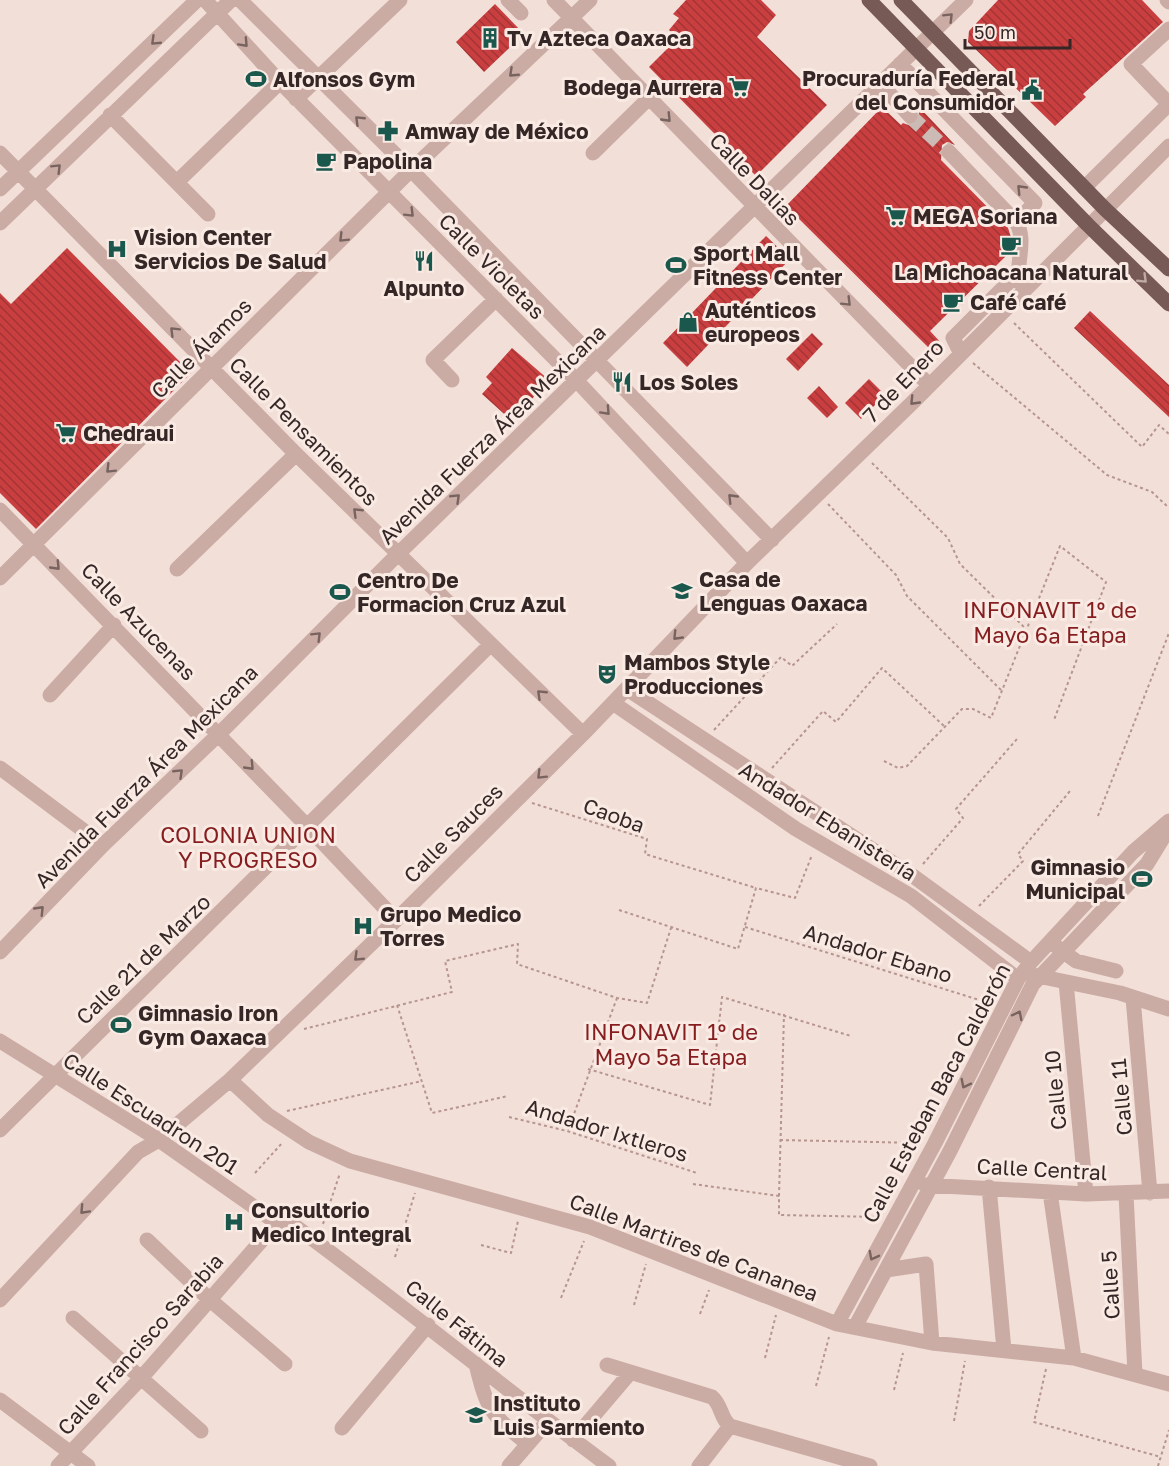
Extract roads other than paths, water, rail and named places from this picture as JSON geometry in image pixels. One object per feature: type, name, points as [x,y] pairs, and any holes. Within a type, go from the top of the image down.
[{"type":"main road","points":[[869,0],[1088,225],[1169,304]]},
{"type":"main road","points":[[901,0],[1084,188],[1169,269]]},
{"type":"street","points":[[0,189],[197,0]]},
{"type":"street","name":"Calle Violetas","points":[[205,0],[296,99],[577,381],[747,563]]},
{"type":"street","points":[[0,223],[231,0]]},
{"type":"street","name":"Calle Violetas","points":[[240,0],[411,170],[772,540]]},
{"type":"street","points":[[296,99],[400,0]]},
{"type":"street","points":[[508,0],[521,13]]},
{"type":"street","name":"Calle Dalias","points":[[554,0],[929,385]]},
{"type":"street","name":"Calle Álamos","points":[[0,578],[411,170],[590,0]]},
{"type":"street","name":"Avenida Fuerza Área Mexicana","points":[[0,952],[103,845],[219,734],[399,553],[966,0]]},
{"type":"street","points":[[1084,188],[1169,104],[1131,64],[1169,29]]},
{"type":"street","points":[[900,64],[1035,203],[1016,222]]},
{"type":"street","points":[[177,182],[280,82]]},
{"type":"street","points":[[880,83],[910,116]]},
{"type":"street","points":[[593,153],[648,99]]},
{"type":"street","points":[[110,115],[208,214]]},
{"type":"street","points":[[1105,209],[1169,146]]},
{"type":"street","points":[[949,152],[1016,222],[1023,238],[1018,256],[1020,292]]},
{"type":"street","name":"Calle Pensamientos","points":[[0,153],[296,454],[583,734]]},
{"type":"street","name":"7 de Enero","points":[[747,563],[862,453],[960,352],[1105,209]]},
{"type":"street","points":[[960,352],[954,338],[1018,273]]},
{"type":"street","points":[[452,380],[433,360],[496,299]]},
{"type":"street","points":[[177,569],[296,454]]},
{"type":"street","name":"Calle Azucenas","points":[[0,510],[114,625],[396,920]]},
{"type":"street","name":"Calle Sauces","points":[[0,1300],[138,1152],[159,1140],[230,1080],[396,920],[583,734],[747,563]]},
{"type":"street","points":[[50,695],[114,625]]},
{"type":"street","name":"Calle 21 de Marzo","points":[[0,1130],[490,645]]},
{"type":"street","name":"Andador Ebanistería","points":[[627,689],[913,876],[969,917],[1028,972]]},
{"type":"street","name":"Andador Ebanistería","points":[[612,703],[736,790],[817,842],[911,896],[1028,972],[1169,1009]]},
{"type":"street","points":[[0,768],[103,845]]},
{"type":"street","name":"Calle Esteban Baca Calderón","points":[[835,1323],[913,1185],[1003,1007],[1051,941],[1133,852],[1169,821]]},
{"type":"street","name":"Calle Esteban Baca Calderón","points":[[855,1327],[999,1054],[1028,972],[1062,953],[1147,864],[1169,828]]},
{"type":"street","points":[[1051,941],[1062,953],[1090,966],[1116,971]]},
{"type":"street","name":"Calle 10","points":[[1066,982],[1086,1194]]},
{"type":"street","name":"Calle 11","points":[[1133,998],[1150,1193]]},
{"type":"street","name":"Calle Escuadron 201","points":[[0,1041],[159,1140],[277,1223]]},
{"type":"street","points":[[984,1048],[999,1054]]},
{"type":"street","name":"Calle Martires de Cananea","points":[[230,1080],[268,1115],[292,1131],[345,1159],[590,1227],[779,1303],[835,1323],[932,1343],[1074,1358],[1169,1384]]},
{"type":"street","name":"Calle Central","points":[[913,1185],[989,1187],[1086,1194],[1169,1191]]},
{"type":"street","points":[[989,1187],[1004,1350]]},
{"type":"street","points":[[1050,1192],[1074,1358]]},
{"type":"street","name":"Calle 5","points":[[1126,1194],[1135,1374]]},
{"type":"street","name":"Calle Fátima","points":[[277,1223],[288,1221],[428,1325],[547,1422],[609,1466]]},
{"type":"street","name":"Calle Francisco Sarabia","points":[[58,1466],[142,1377],[277,1223]]},
{"type":"street","points":[[147,1240],[209,1299],[285,1364]]},
{"type":"street","points":[[886,1270],[926,1264],[932,1343]]},
{"type":"street","points":[[73,1318],[201,1431]]},
{"type":"street","points":[[342,1428],[428,1325]]},
{"type":"street","points":[[476,1364],[485,1401],[491,1411],[499,1421],[528,1444]]},
{"type":"street","points":[[607,1365],[712,1397],[717,1400],[723,1419],[730,1426],[870,1466]]},
{"type":"street","points":[[573,1440],[630,1373]]},
{"type":"street","points":[[0,1400],[87,1466]]},
{"type":"street","points":[[509,1466],[547,1422]]},
{"type":"street","points":[[699,1466],[730,1426]]},
{"type":"tunnel","points":[[910,116],[949,152]]},
{"type":"place","name":"Tv Azteca Oaxaca","points":[[490,38]]},
{"type":"place","name":"Alfonsos Gym","points":[[256,79]]},
{"type":"place","name":"Bodega Aurrera","points":[[739,87]]},
{"type":"place","name":"Procuraduría Federal del Consumidor","points":[[1032,90]]},
{"type":"place","name":"Amway de México","points":[[388,131]]},
{"type":"place","name":"Papolina","points":[[326,161]]},
{"type":"place","name":"MEGA Soriana","points":[[896,216]]},
{"type":"place","name":"La Michoacana Natural","points":[[1011,245]]},
{"type":"place","name":"Vision Center Servicios De Salud","points":[[117,249]]},
{"type":"place","name":"Alpunto","points":[[424,261]]},
{"type":"place","name":"Sport Mall Fitness Center","points":[[676,265]]},
{"type":"place","name":"Café café","points":[[953,302]]},
{"type":"place","name":"Auténticos europeos","points":[[688,322]]},
{"type":"place","name":"Los Soles","points":[[622,382]]},
{"type":"place","name":"Chedraui","points":[[66,433]]},
{"type":"place","name":"Casa de Lenguas Oaxaca","points":[[682,591]]},
{"type":"place","name":"Centro De Formacion Cruz Azul","points":[[340,592]]},
{"type":"place","name":"Mambos Style Producciones","points":[[607,674]]},
{"type":"place","name":"Gimnasio Municipal","points":[[1142,879]]},
{"type":"place","name":"Grupo Medico Torres","points":[[363,926]]},
{"type":"place","name":"Gimnasio Iron Gym Oaxaca","points":[[121,1025]]},
{"type":"place","name":"Consultorio Medico Integral","points":[[234,1222]]},
{"type":"place","name":"Instituto Luis Sarmiento","points":[[476,1415]]},
{"type":"district","name":"INFONAVIT 1º de Mayo 6ª Etapa","points":[[1050,622]]},
{"type":"district","name":"COLONIA UNION Y PROGRESO","points":[[248,846]]},
{"type":"district","name":"INFONAVIT 1º de Mayo 5ª Etapa","points":[[671,1044]]}]
